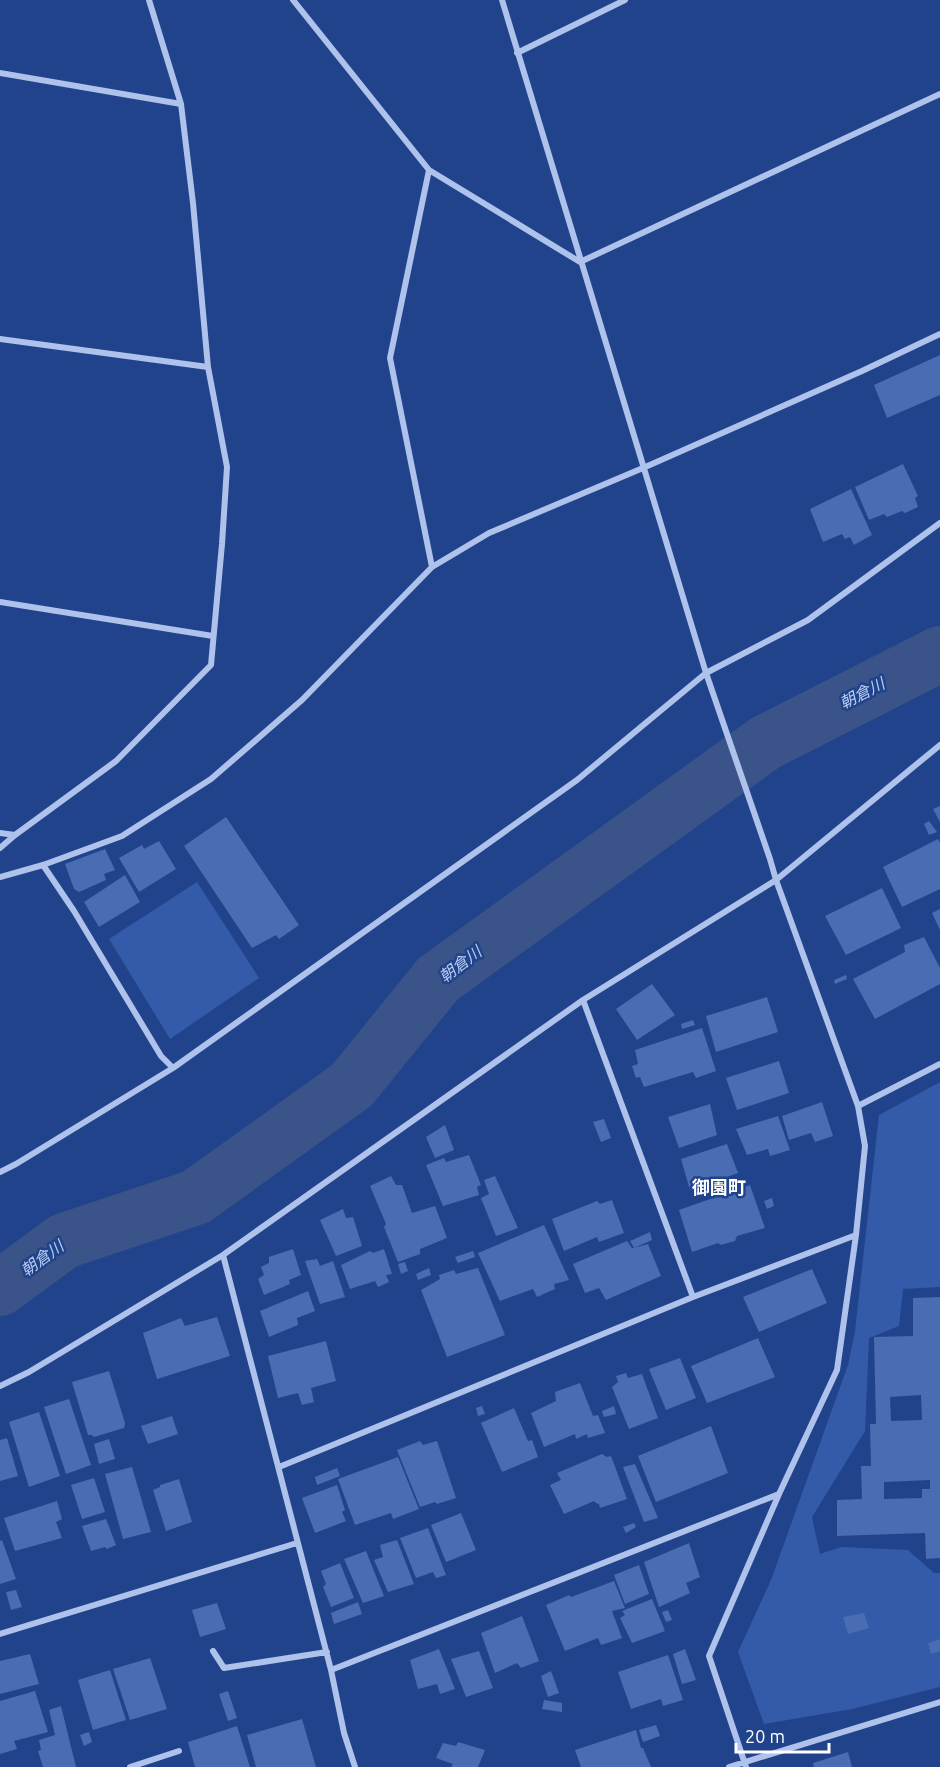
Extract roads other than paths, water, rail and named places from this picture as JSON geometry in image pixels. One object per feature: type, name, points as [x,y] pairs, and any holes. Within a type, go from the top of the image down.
[{"type":"street","points":[[0,848],[116,761],[211,665],[227,467],[208,367],[193,203],[180,104],[149,0]]},
{"type":"street","points":[[294,0],[429,170],[580,262]]},
{"type":"street","points":[[502,0],[706,674],[776,880],[858,1106],[866,1146],[837,1370],[779,1494],[709,1656],[745,1765]]},
{"type":"street","points":[[517,53],[625,0]]},
{"type":"street","points":[[0,73],[180,104]]},
{"type":"street","points":[[580,262],[940,94]]},
{"type":"street","points":[[429,170],[390,358],[432,567]]},
{"type":"street","points":[[0,878],[122,836],[211,779],[302,700],[432,567],[489,532],[643,468],[940,334]]},
{"type":"street","points":[[0,339],[208,367]]},
{"type":"street","points":[[0,1172],[173,1068],[577,780],[706,674],[808,620],[940,524]]},
{"type":"street","points":[[0,602],[213,636]]},
{"type":"street","points":[[0,1386],[29,1372],[223,1255],[583,1000],[776,880],[940,745]]},
{"type":"street","points":[[0,833],[15,835]]},
{"type":"street","points":[[43,865],[75,911],[161,1056],[173,1068]]},
{"type":"street","points":[[583,1000],[693,1297]]},
{"type":"street","points":[[858,1106],[940,1064]]},
{"type":"street","points":[[279,1467],[693,1297],[856,1234]]},
{"type":"street","points":[[223,1255],[327,1652],[344,1732],[355,1767]]},
{"type":"street","points":[[331,1670],[779,1494]]},
{"type":"street","points":[[0,1634],[297,1542]]},
{"type":"street","points":[[213,1651],[224,1668],[327,1652]]},
{"type":"street","points":[[729,1767],[745,1765],[940,1701]]},
{"type":"street","points":[[130,1767],[179,1751]]},
{"type":"waterway","name":"朝倉川","points":[[0,1288],[64,1241],[196,1197],[352,1085],[438,979],[765,743],[940,654]]},
{"type":"district","name":"御園町","points":[[719,1188]]}]
